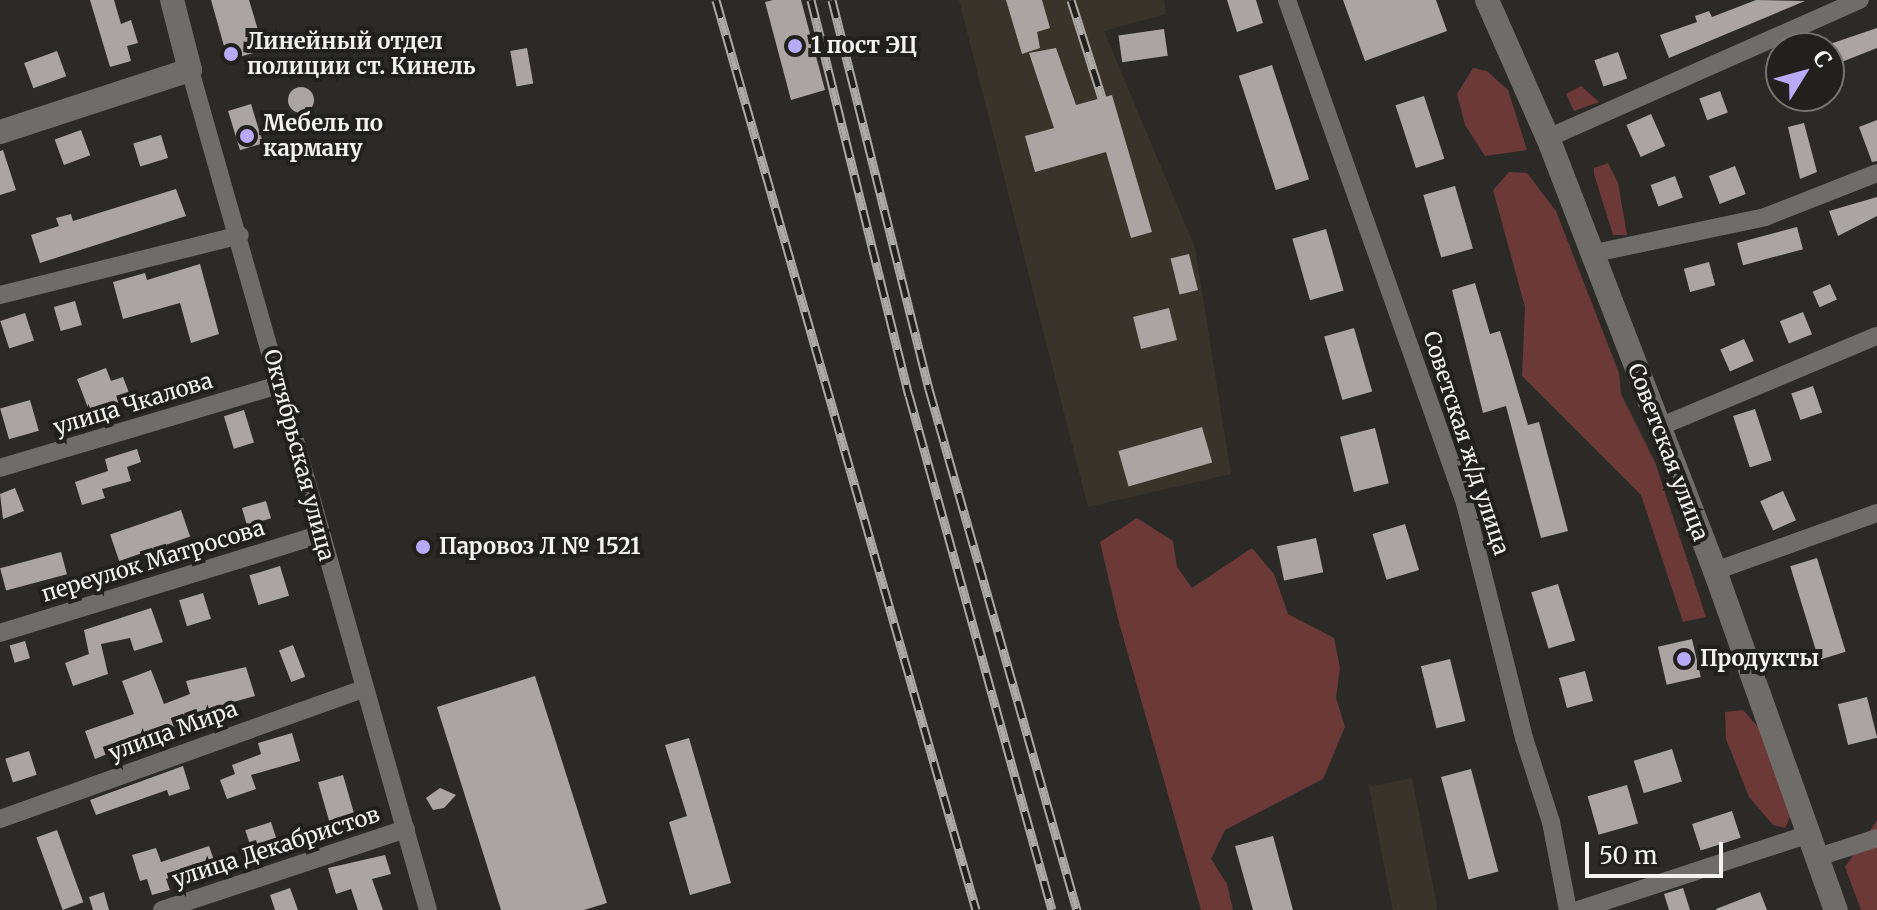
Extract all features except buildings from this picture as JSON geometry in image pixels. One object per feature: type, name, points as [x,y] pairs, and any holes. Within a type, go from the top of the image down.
[{"type":"main road","name":"Октябрьская улица","points":[[172,0],[190,70]]},
{"type":"main road","name":"Советская улица","points":[[1487,0],[1548,138],[1590,254],[1715,571],[1836,910]]},
{"type":"main road","points":[[0,132],[190,70]]},
{"type":"street","name":"Советская ж/д улица","points":[[1287,0],[1465,503],[1524,738],[1551,822],[1568,910]]},
{"type":"street","points":[[1548,138],[1860,0]]},
{"type":"street","name":"Октябрьская улица","points":[[190,70],[240,235],[363,689],[428,910]]},
{"type":"street","points":[[1590,254],[1734,219],[1765,217],[1877,173]]},
{"type":"street","points":[[0,295],[240,235]]},
{"type":"street","points":[[1659,427],[1877,336]]},
{"type":"street","name":"улица Чкалова","points":[[0,468],[279,385]]},
{"type":"street","points":[[1715,571],[1877,513]]},
{"type":"street","name":"переулок Матросова","points":[[0,633],[321,534]]},
{"type":"street","name":"улица Мира","points":[[0,819],[363,689]]},
{"type":"street","name":"улица Декабристов","points":[[162,910],[406,829]]},
{"type":"street","points":[[1578,910],[1809,834]]},
{"type":"street","points":[[1818,857],[1877,838]]},
{"type":"shaded area","points":[[959,0],[1164,0],[1166,14],[1104,31],[1195,248],[1231,474],[1088,507]]},
{"type":"shaded area","points":[[1473,68],[1487,71],[1508,90],[1527,150],[1485,156],[1465,125],[1457,94]]},
{"type":"shaded area","points":[[1581,86],[1599,102],[1574,111],[1566,94]]},
{"type":"shaded area","points":[[1608,163],[1618,183],[1627,235],[1613,235],[1594,174],[1594,168]]},
{"type":"shaded area","points":[[1509,172],[1527,173],[1556,211],[1619,373],[1621,394],[1655,462],[1706,617],[1683,622],[1641,495],[1522,376],[1525,307],[1493,190]]},
{"type":"shaded area","points":[[1137,518],[1173,541],[1177,567],[1192,588],[1252,548],[1274,574],[1288,614],[1334,638],[1340,668],[1336,698],[1345,727],[1323,779],[1225,830],[1211,859],[1227,884],[1233,910],[1201,910],[1118,619],[1100,542]]},
{"type":"shaded area","points":[[1743,710],[1767,737],[1790,817],[1785,828],[1773,825],[1749,797],[1726,739],[1725,712]]},
{"type":"shaded area","points":[[1412,778],[1438,910],[1393,910],[1369,786]]},
{"type":"shaded area","points":[[1877,820],[1877,910],[1861,910],[1845,867]]},
{"type":"railway","points":[[716,0],[976,910]]},
{"type":"railway","points":[[811,0],[909,395],[1052,910]]},
{"type":"railway","points":[[832,0],[929,389],[1077,910]]},
{"type":"railway","points":[[1071,0],[1102,98]]},
{"type":"place","name":"1 пост ЭЦ","points":[[795,46]]},
{"type":"place","name":"Линейный отдел полиции ст. Кинель","points":[[231,54]]},
{"type":"place","name":"Мебель по карману","points":[[247,136]]},
{"type":"place","name":"Паровоз Л № 1521","points":[[423,547]]},
{"type":"place","name":"Продукты","points":[[1684,659]]}]
